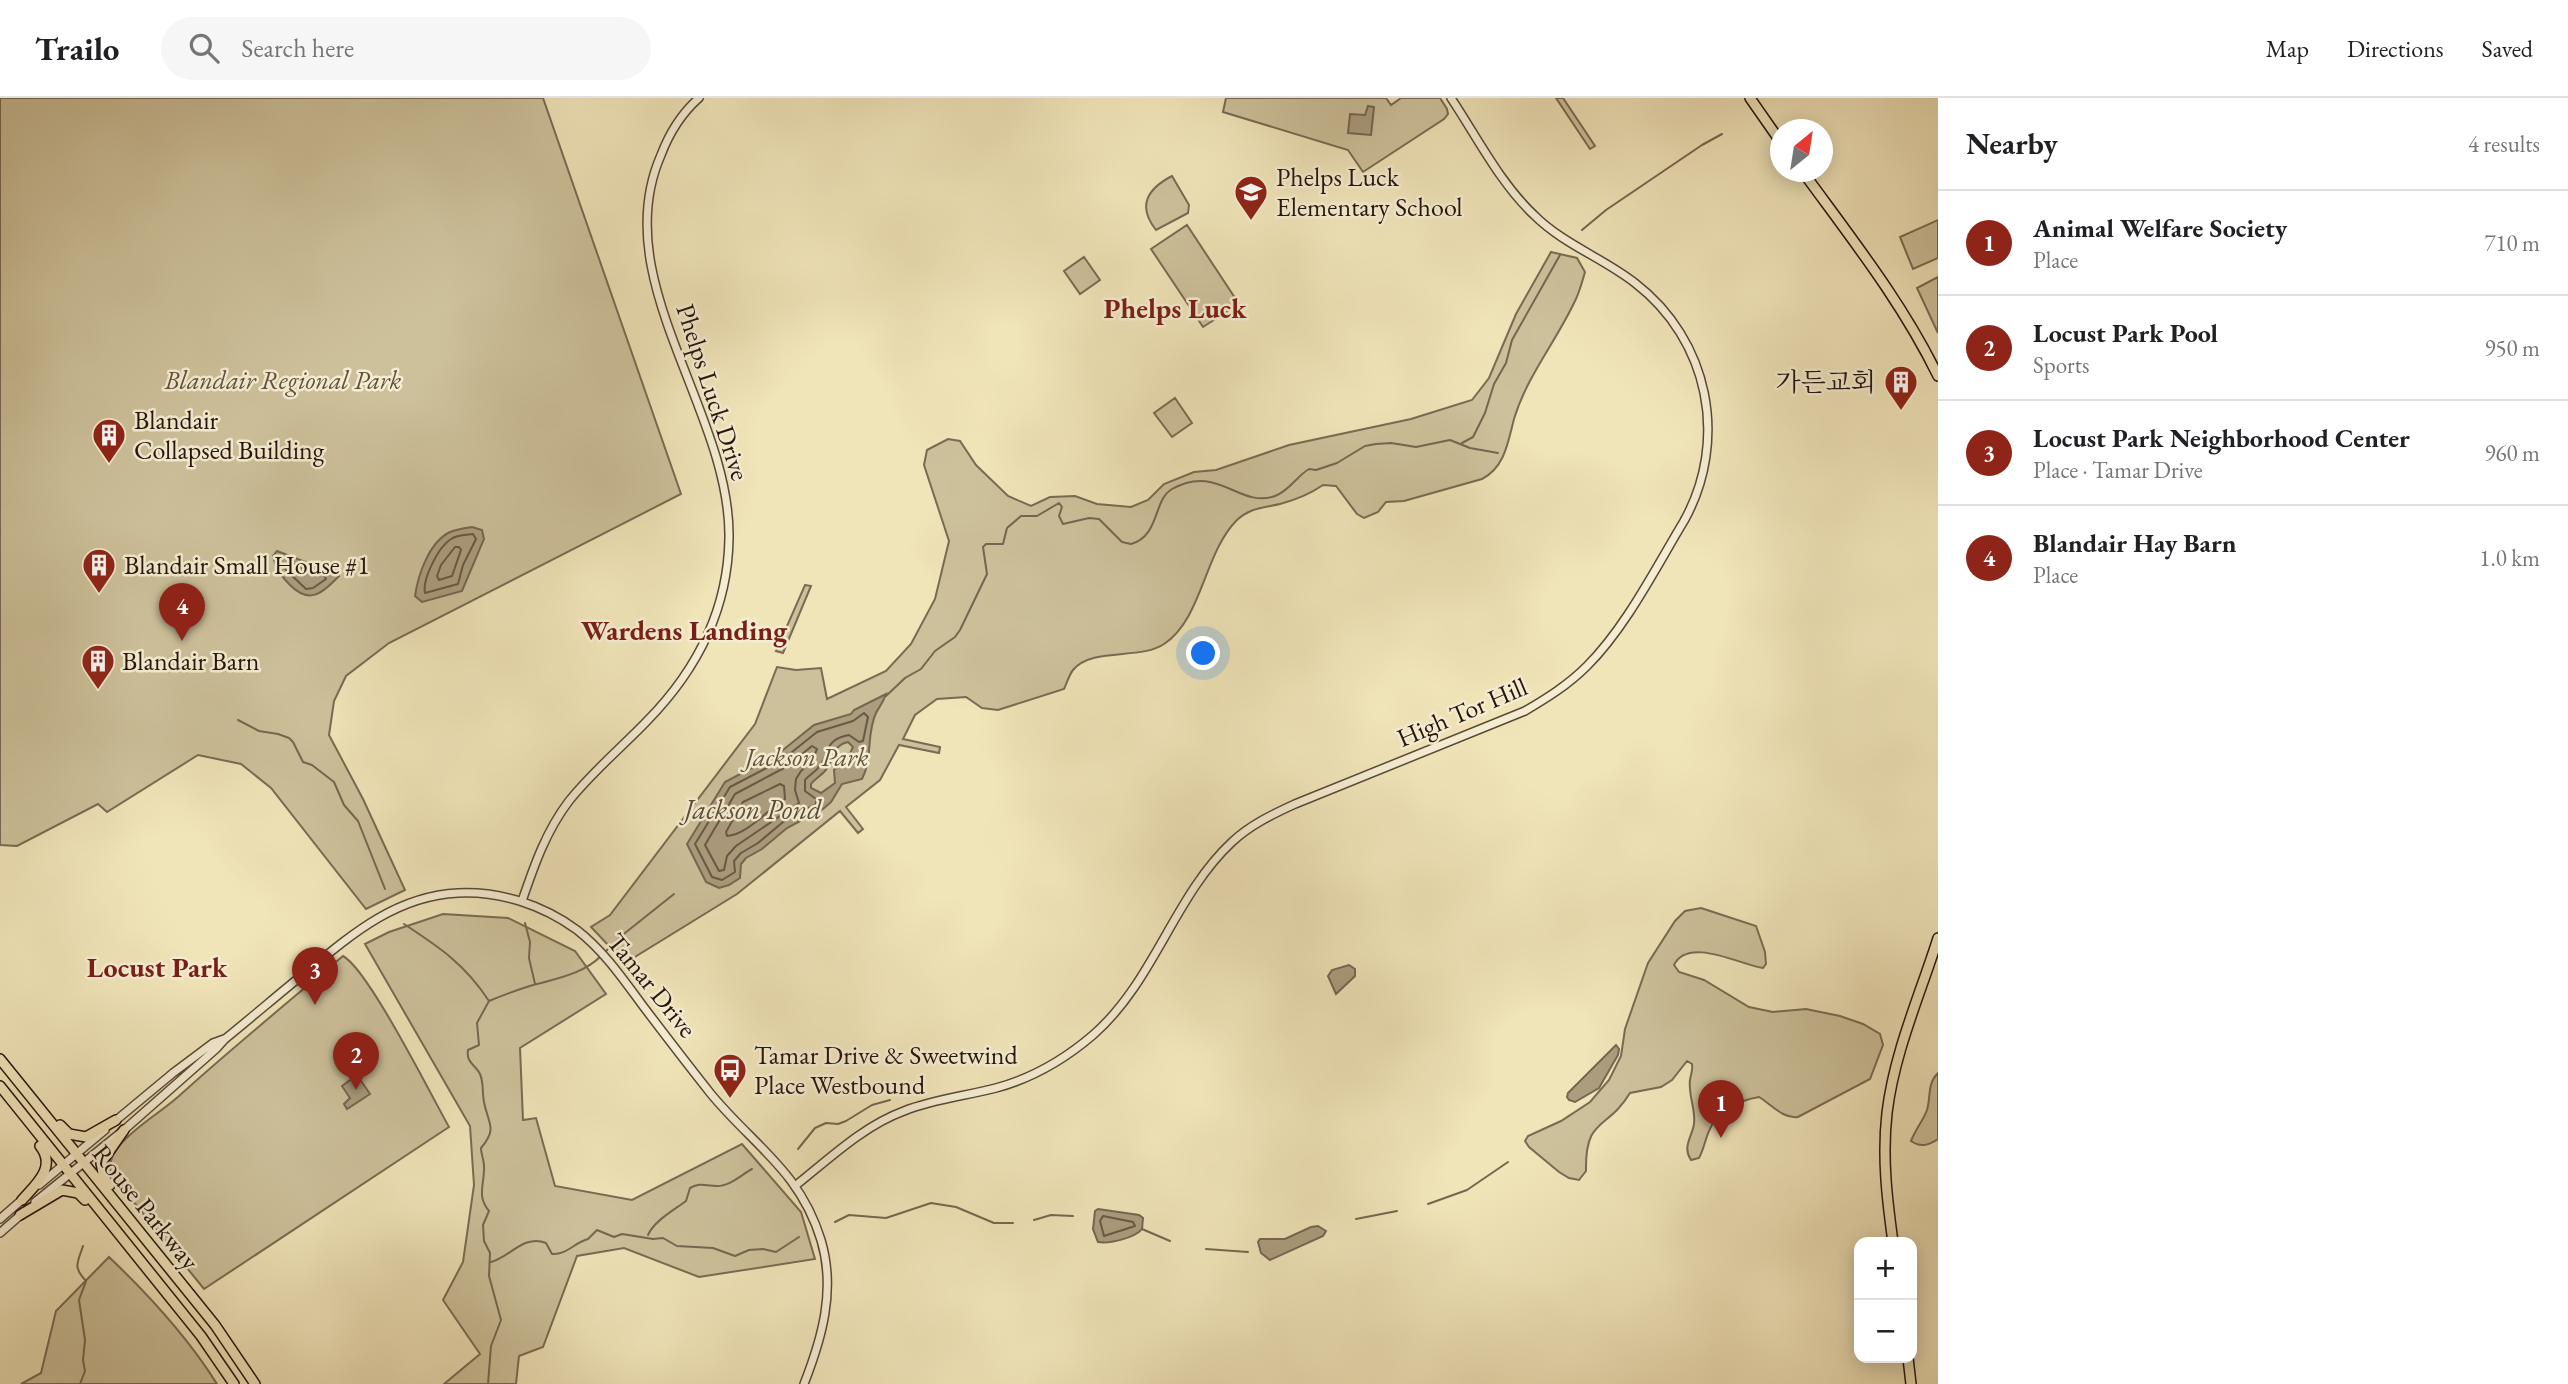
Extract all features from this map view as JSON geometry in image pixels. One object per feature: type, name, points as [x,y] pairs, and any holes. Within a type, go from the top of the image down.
[{"type":"main road","points":[[1749,98],[1770,127]]},
{"type":"main road","points":[[1810,182],[1879,276],[1938,376]]},
{"type":"main road","points":[[1892,1237],[1886,1182],[1888,1111],[1900,1054],[1938,938]]},
{"type":"main road","points":[[3,1063],[69,1134],[86,1137],[116,1120]]},
{"type":"main road","name":"Rouse Parkway","points":[[3,1063],[215,1325],[255,1384]]},
{"type":"main road","name":"Rouse Parkway","points":[[0,1086],[208,1345],[234,1384]]},
{"type":"main road","points":[[0,1095],[47,1156],[44,1174],[22,1200]]},
{"type":"main road","points":[[124,1130],[103,1157],[101,1171],[138,1222],[150,1245]]},
{"type":"main road","points":[[20,1215],[57,1192],[68,1190],[78,1194],[157,1281]]},
{"type":"main road","points":[[1909,1363],[1911,1384]]},
{"type":"street","name":"Phelps Luck Drive","points":[[522,901],[536,862],[558,817],[592,774],[681,684],[704,645],[722,598],[729,538],[724,485],[652,271],[646,229],[649,193],[658,160],[678,123],[699,98]]},
{"type":"street","name":"High Tor Hill","points":[[795,1186],[866,1132],[903,1111],[1021,1080],[1061,1059],[1079,1046],[1122,1004],[1210,866],[1233,841],[1261,820],[1525,711],[1558,691],[1587,666],[1613,635],[1684,521],[1704,473],[1709,431],[1703,383],[1687,342],[1665,311],[1634,282],[1564,238],[1530,211],[1507,183],[1451,98]]},
{"type":"street","name":"Tamar Drive","points":[[0,1233],[124,1130],[225,1039],[354,933],[379,916],[417,900],[457,893],[497,895],[522,901],[562,921],[597,947],[710,1093],[772,1156],[809,1208],[822,1242],[828,1288],[820,1340],[804,1384]]},
{"type":"street","name":"Tamar Drive","points":[[0,1219],[173,1073],[213,1043],[225,1039]]},
{"type":"green space","name":"Blandair Regional Park","points":[[0,98],[543,98],[681,494],[389,643],[346,676],[334,701],[329,735],[363,799],[405,890],[366,909],[271,788],[241,764],[198,755],[107,812],[98,804],[17,846],[0,845]]},
{"type":"green space","points":[[1226,98],[1386,98],[1391,105],[1401,98],[1440,98],[1448,114],[1363,172],[1348,150],[1223,112]]},
{"type":"green space","points":[[1556,98],[1563,98],[1595,146],[1590,149]]},
{"type":"green space","points":[[1172,176],[1189,205],[1188,213],[1156,230],[1147,213],[1148,199],[1156,187]]},
{"type":"green space","points":[[1938,220],[1938,258],[1913,269],[1900,237]]},
{"type":"green space","points":[[1187,225],[1239,304],[1203,327],[1151,249]]},
{"type":"green space","name":"Jackson Park","points":[[1551,252],[1577,258],[1585,272],[1576,299],[1520,403],[1501,461],[1490,474],[1482,479],[1404,501],[1386,502],[1378,512],[1364,518],[1357,514],[1336,486],[1323,485],[1297,499],[1246,513],[1225,535],[1187,619],[1177,633],[1164,644],[1143,652],[1092,658],[1073,670],[1064,689],[998,710],[982,708],[966,697],[937,699],[915,715],[903,739],[940,747],[939,753],[899,745],[880,780],[846,807],[863,829],[858,833],[840,811],[737,894],[625,963],[591,927],[610,915],[755,724],[777,667],[796,670],[821,668],[827,699],[886,671],[911,644],[935,599],[949,541],[924,465],[927,450],[948,439],[960,441],[976,465],[1008,496],[1031,506],[1050,497],[1075,496],[1097,504],[1131,507],[1148,500],[1164,484],[1194,472],[1216,470],[1289,445],[1411,419],[1472,400],[1489,378],[1516,314]]},
{"type":"green space","points":[[1084,257],[1100,280],[1080,294],[1064,271]]},
{"type":"green space","points":[[1938,277],[1938,333],[1917,288]]},
{"type":"green space","points":[[1175,398],[1192,423],[1172,437],[1154,413]]},
{"type":"green space","points":[[805,585],[811,586],[783,653],[776,651]]},
{"type":"green space","points":[[1701,908],[1756,926],[1766,964],[1763,968],[1716,954],[1691,953],[1681,957],[1674,965],[1679,972],[1704,980],[1749,1007],[1773,1012],[1806,1009],[1863,1024],[1880,1034],[1883,1045],[1870,1079],[1798,1117],[1782,1114],[1759,1097],[1737,1104],[1712,1124],[1699,1158],[1691,1160],[1687,1151],[1694,1113],[1690,1086],[1692,1064],[1687,1061],[1672,1080],[1661,1087],[1630,1093],[1593,1132],[1589,1141],[1586,1171],[1579,1180],[1569,1178],[1525,1141],[1528,1136],[1561,1121],[1590,1102],[1609,1080],[1621,1056],[1625,1029],[1648,963],[1675,921],[1685,911]]},
{"type":"green space","points":[[443,914],[508,918],[575,951],[606,994],[520,1048],[523,1120],[536,1118],[555,1186],[632,1200],[742,1144],[801,1212],[815,1259],[699,1277],[624,1248],[577,1256],[543,1347],[519,1356],[516,1384],[444,1384],[480,1354],[443,1300],[463,1262],[474,1185],[470,1126],[365,944],[389,932]]},
{"type":"green space","points":[[343,956],[354,966],[383,1007],[449,1127],[204,1289],[111,1174],[112,1158],[126,1138]]},
{"type":"green space","points":[[1938,1073],[1938,1139],[1928,1144],[1918,1144],[1911,1141],[1927,1110],[1931,1086]]},
{"type":"green space","points":[[109,1257],[167,1317],[217,1384],[21,1384],[41,1373],[56,1311]]},
{"type":"water","points":[[1368,106],[1374,107],[1371,135],[1348,133],[1350,114],[1365,115]]},
{"type":"water","points":[[472,527],[482,530],[484,539],[462,591],[422,602],[415,596],[430,551],[450,532]]},
{"type":"water","points":[[277,551],[318,567],[336,570],[339,576],[315,595],[303,594],[289,584],[279,571],[273,556]]},
{"type":"water","name":"Jackson Pond","points":[[886,694],[873,721],[862,779],[842,784],[831,802],[823,809],[787,828],[762,849],[746,858],[741,864],[740,878],[719,888],[706,882],[687,844],[725,782],[778,754],[814,725],[851,714]],"holes":[[[848,742],[853,747],[848,758],[834,770],[835,783],[821,793],[811,788],[811,784],[827,768],[838,747]]]},
{"type":"water","points":[[1349,965],[1355,969],[1355,976],[1336,994],[1328,976],[1332,970]]},
{"type":"water","points":[[1616,1045],[1619,1049],[1618,1055],[1599,1088],[1575,1102],[1569,1100],[1568,1093]]},
{"type":"water","points":[[357,1075],[370,1094],[347,1109],[344,1104],[350,1098],[342,1086]]},
{"type":"water","points":[[1098,1209],[1139,1215],[1143,1218],[1142,1229],[1121,1240],[1098,1242],[1093,1229],[1095,1211]]},
{"type":"water","points":[[1318,1226],[1326,1231],[1323,1236],[1270,1260],[1261,1253],[1258,1242],[1260,1239],[1285,1239]]},
{"type":"waterway","points":[[1582,230],[1606,210],[1722,134]]},
{"type":"waterway","points":[[1462,443],[1473,437],[1485,413],[1494,384],[1506,363],[1512,340],[1560,255]]},
{"type":"waterway","points":[[886,696],[905,678],[921,669],[935,651],[955,637],[987,574],[983,547],[986,544],[1003,544],[1007,528],[1021,516],[1037,516],[1059,503],[1062,507],[1059,516],[1063,524],[1089,518],[1099,519],[1122,542],[1131,544],[1147,534],[1166,494],[1188,482],[1215,483],[1250,497],[1262,498],[1280,494],[1309,469],[1316,470],[1337,463],[1365,446],[1391,443],[1416,447],[1450,440],[1470,448],[1498,453]]},
{"type":"waterway","points":[[238,720],[259,731],[289,738],[303,762],[312,765],[334,782],[344,805],[358,821],[385,889]]},
{"type":"waterway","points":[[605,952],[674,894]]},
{"type":"waterway","points":[[525,923],[535,984]]},
{"type":"waterway","points":[[404,924],[461,966],[489,1001]]},
{"type":"waterway","points":[[488,1384],[491,1346],[501,1320],[489,1276],[490,1253],[484,1241],[483,1225],[489,1211],[482,1195],[484,1166],[481,1148],[489,1135],[490,1126],[481,1077],[470,1061],[468,1050],[479,1045],[477,1023],[489,1001],[573,973],[601,956]]},
{"type":"waterway","points":[[798,1149],[815,1128],[826,1123],[838,1124],[872,1105],[890,1100]]},
{"type":"waterway","points":[[1428,1204],[1467,1190],[1508,1162]]},
{"type":"waterway","points":[[648,1235],[659,1220],[686,1201],[690,1188],[726,1184],[752,1169]]},
{"type":"waterway","points":[[835,1222],[849,1215],[886,1218],[931,1203],[956,1207],[994,1223],[1013,1223]]},
{"type":"waterway","points":[[1356,1219],[1397,1211]]},
{"type":"waterway","points":[[1034,1220],[1051,1215],[1073,1216]]},
{"type":"waterway","points":[[1142,1229],[1170,1241]]},
{"type":"waterway","points":[[491,1262],[531,1241],[546,1243],[552,1254],[557,1254],[588,1239],[597,1230],[614,1237],[622,1234],[663,1238],[677,1246],[713,1248],[735,1256],[749,1250],[776,1252],[799,1237]]},
{"type":"waterway","points":[[80,1384],[85,1371],[85,1340],[79,1300],[86,1281],[77,1265],[83,1246]]},
{"type":"waterway","points":[[1206,1249],[1248,1252]]},
{"type":"place","name":"Phelps Luck Elementary School","points":[[1251,222]]},
{"type":"place","name":"가든교회","points":[[1901,412]]},
{"type":"place","name":"Blandair Collapsed Building","points":[[109,465]]},
{"type":"place","name":"Blandair Small House #1","points":[[99,595]]},
{"type":"place","name":"Blandair Hay Barn","points":[[182,641]]},
{"type":"place","name":"Blandair Barn","points":[[98,691]]},
{"type":"place","name":"Locust Park Neighborhood Center","points":[[315,1005]]},
{"type":"place","name":"Locust Park Pool","points":[[356,1090]]},
{"type":"place","name":"Tamar Drive & Sweetwind Place Westbound","points":[[730,1100]]},
{"type":"place","name":"Animal Welfare Society","points":[[1721,1138]]},
{"type":"district","name":"Phelps Luck","points":[[1175,308]]},
{"type":"district","name":"Wardens Landing","points":[[684,630]]},
{"type":"district","name":"Locust Park","points":[[157,967]]}]
